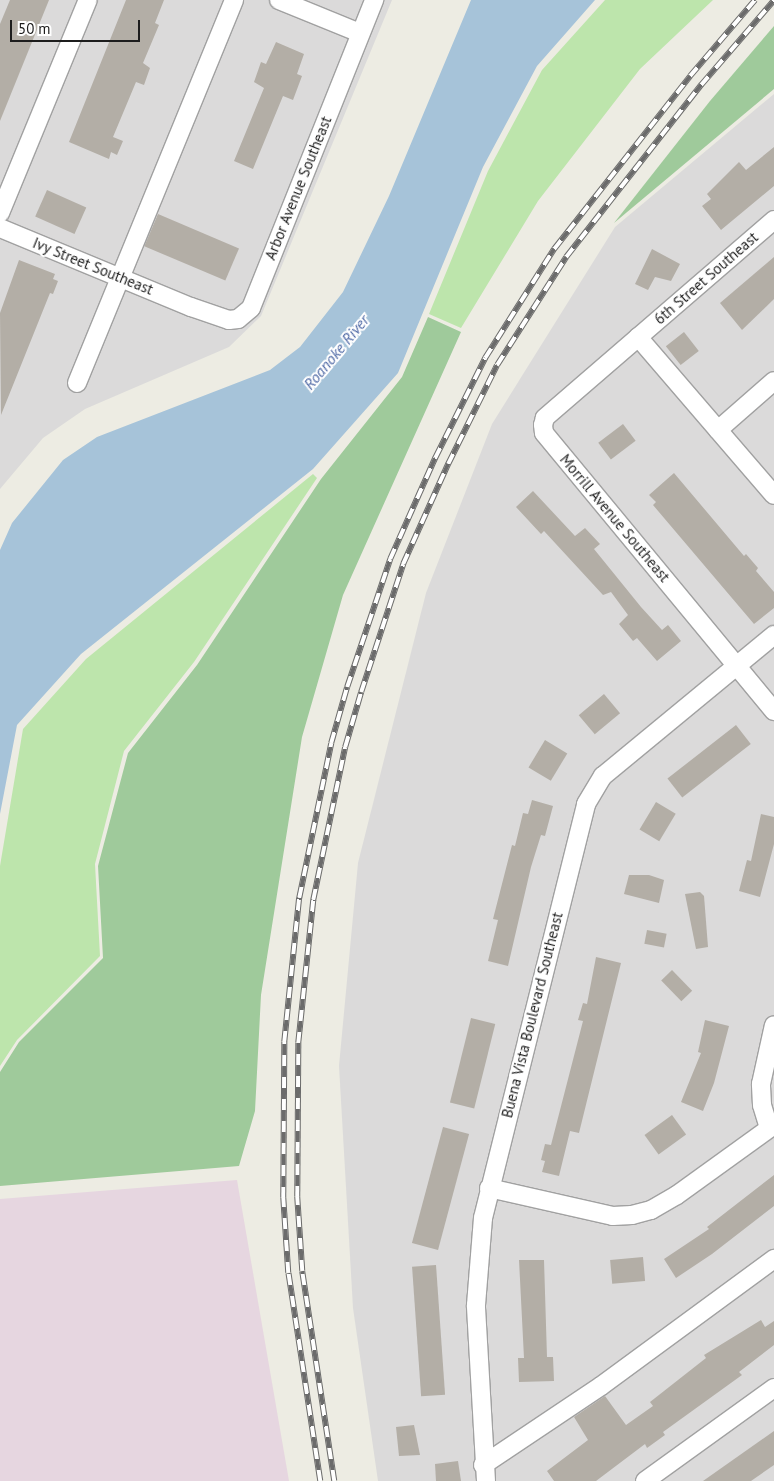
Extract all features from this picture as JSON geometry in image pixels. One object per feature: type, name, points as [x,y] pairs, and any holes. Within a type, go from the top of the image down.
[{"type":"street","points":[[0,213],[88,0]]},
{"type":"street","points":[[77,383],[234,0]]},
{"type":"street","points":[[279,0],[360,33]]},
{"type":"street","name":"Arbor Avenue Southeast","points":[[185,304],[229,320],[238,319],[251,308],[374,0]]},
{"type":"street","name":"6th Street Southeast","points":[[638,337],[774,220]]},
{"type":"street","name":"Ivy Street Southeast","points":[[0,228],[185,304]]},
{"type":"street","points":[[638,337],[774,495]]},
{"type":"street","name":"Morrill Avenue Southeast","points":[[638,337],[545,418],[544,433],[774,711]]},
{"type":"street","points":[[718,430],[774,381]]},
{"type":"street","name":"Buena Vista Boulevard Southeast","points":[[484,1473],[476,1305],[478,1260],[489,1188],[578,828],[592,791],[616,765],[774,635]]},
{"type":"street","points":[[489,1188],[613,1216],[632,1215],[651,1210],[677,1195],[772,1126],[762,1105],[761,1084],[774,1026]]},
{"type":"street","points":[[484,1473],[774,1259]]},
{"type":"street","points":[[645,1481],[774,1388]]},
{"type":"shaded area","points":[[0,0],[392,0],[261,316],[229,347],[85,409],[43,438],[0,489]]},
{"type":"shaded area","points":[[774,94],[774,1481],[378,1481],[353,1308],[339,1066],[358,863],[426,593],[492,424],[615,227]]},
{"type":"shaded area","points":[[237,1180],[289,1481],[0,1481],[0,1199]]},
{"type":"green space","points":[[605,0],[713,0],[640,69],[538,201],[461,328],[429,314],[488,171],[542,70]]},
{"type":"green space","points":[[774,26],[774,89],[614,223],[710,101]]},
{"type":"green space","points":[[428,317],[461,332],[343,595],[302,737],[261,995],[255,1111],[239,1166],[0,1186],[0,1072],[19,1042],[103,958],[98,866],[128,753],[197,665],[321,479],[402,377]]},
{"type":"green space","points":[[313,474],[317,478],[194,662],[124,751],[95,864],[100,956],[17,1040],[0,1066],[0,866],[23,729],[86,659]]},
{"type":"water","name":"Roanoke River","points":[[471,0],[595,0],[537,66],[483,167],[398,373],[313,469],[81,654],[17,725],[0,814],[0,550],[12,523],[63,460],[97,437],[270,370],[300,347],[343,292],[389,196]]},
{"type":"building","points":[[10,0],[49,0],[0,121],[0,24]]},
{"type":"building","points":[[126,0],[164,0],[155,23],[159,25],[143,63],[150,68],[144,85],[136,82],[113,137],[123,141],[117,155],[111,152],[109,159],[69,142]]},
{"type":"building","points":[[276,42],[304,54],[297,74],[302,76],[293,100],[283,96],[253,169],[234,161],[264,88],[254,82],[261,62],[266,64]]},
{"type":"building","points":[[774,147],[774,186],[721,230],[702,206],[711,199],[707,194],[739,162],[746,170]]},
{"type":"building","points":[[47,190],[86,207],[74,234],[35,216]]},
{"type":"building","points":[[158,214],[239,248],[225,281],[144,246]]},
{"type":"building","points":[[652,249],[680,264],[671,281],[655,277],[648,290],[635,284]]},
{"type":"building","points":[[774,257],[774,299],[742,330],[720,303]]},
{"type":"building","points":[[19,260],[55,274],[53,279],[58,281],[53,294],[50,293],[1,415],[0,313]]},
{"type":"building","points":[[684,332],[699,351],[681,365],[666,346]]},
{"type":"building","points":[[623,424],[636,441],[611,459],[598,443]]},
{"type":"building","points":[[674,473],[744,556],[746,554],[758,568],[756,571],[774,592],[774,608],[754,624],[653,505],[656,502],[649,495]]},
{"type":"building","points":[[533,491],[575,536],[585,528],[600,544],[594,549],[641,607],[662,630],[668,625],[681,641],[657,661],[637,638],[633,641],[619,624],[628,615],[611,592],[603,595],[544,531],[541,534],[516,507]]},
{"type":"building","points":[[604,694],[620,713],[595,734],[579,715]]},
{"type":"building","points":[[736,725],[751,744],[682,797],[667,779]]},
{"type":"building","points":[[545,740],[567,753],[551,781],[529,767]]},
{"type":"building","points":[[532,800],[553,806],[545,836],[541,835],[531,867],[508,966],[488,961],[498,920],[493,919],[512,845],[515,846],[523,813],[528,814]]},
{"type":"building","points":[[656,802],[676,814],[659,841],[640,829]]},
{"type":"building","points":[[761,814],[774,817],[774,844],[760,897],[739,891],[747,860],[751,861]]},
{"type":"building","points":[[629,875],[649,875],[664,880],[659,903],[624,894]]},
{"type":"building","points":[[700,892],[704,896],[708,947],[696,949],[685,894]]},
{"type":"building","points":[[647,930],[667,934],[664,948],[644,944]]},
{"type":"building","points":[[596,957],[621,963],[579,1133],[570,1131],[559,1176],[542,1172],[545,1161],[541,1160],[545,1144],[551,1145],[583,1021],[578,1020],[583,1003],[587,1004]]},
{"type":"building","points":[[672,970],[692,991],[681,1001],[661,980]]},
{"type":"building","points":[[471,1018],[495,1024],[474,1108],[450,1102]]},
{"type":"building","points":[[705,1020],[729,1026],[714,1083],[703,1111],[681,1102],[701,1053],[698,1052]]},
{"type":"building","points":[[672,1115],[686,1134],[659,1154],[644,1135]]},
{"type":"building","points":[[443,1127],[469,1134],[438,1250],[412,1243]]},
{"type":"building","points":[[774,1175],[774,1206],[712,1254],[676,1278],[664,1259],[709,1229],[707,1227]]},
{"type":"building","points":[[643,1257],[645,1281],[612,1284],[610,1260]]},
{"type":"building","points":[[519,1260],[544,1260],[547,1357],[553,1357],[554,1381],[519,1382],[518,1358],[524,1358]]},
{"type":"building","points":[[436,1265],[445,1395],[421,1396],[412,1267]]},
{"type":"building","points":[[761,1320],[765,1327],[774,1321],[774,1345],[739,1372],[742,1375],[663,1432],[665,1435],[647,1448],[645,1444],[596,1481],[554,1481],[547,1471],[588,1440],[574,1417],[605,1396],[626,1425],[653,1406],[650,1402],[706,1358],[704,1355]]},
{"type":"building","points":[[414,1425],[420,1455],[399,1456],[396,1427]]},
{"type":"building","points":[[774,1431],[774,1465],[751,1481],[703,1481]]},
{"type":"building","points":[[458,1461],[461,1481],[436,1481],[435,1464]]},
{"type":"railway","points":[[320,1481],[288,1273],[283,1198],[284,1042],[299,898],[331,743],[347,687],[390,559],[435,458],[485,358],[554,249],[690,76],[755,0]]},
{"type":"railway","points":[[334,1481],[302,1271],[297,1197],[298,1043],[313,900],[345,747],[361,692],[403,564],[448,464],[497,365],[566,257],[701,85],[774,0]]}]
